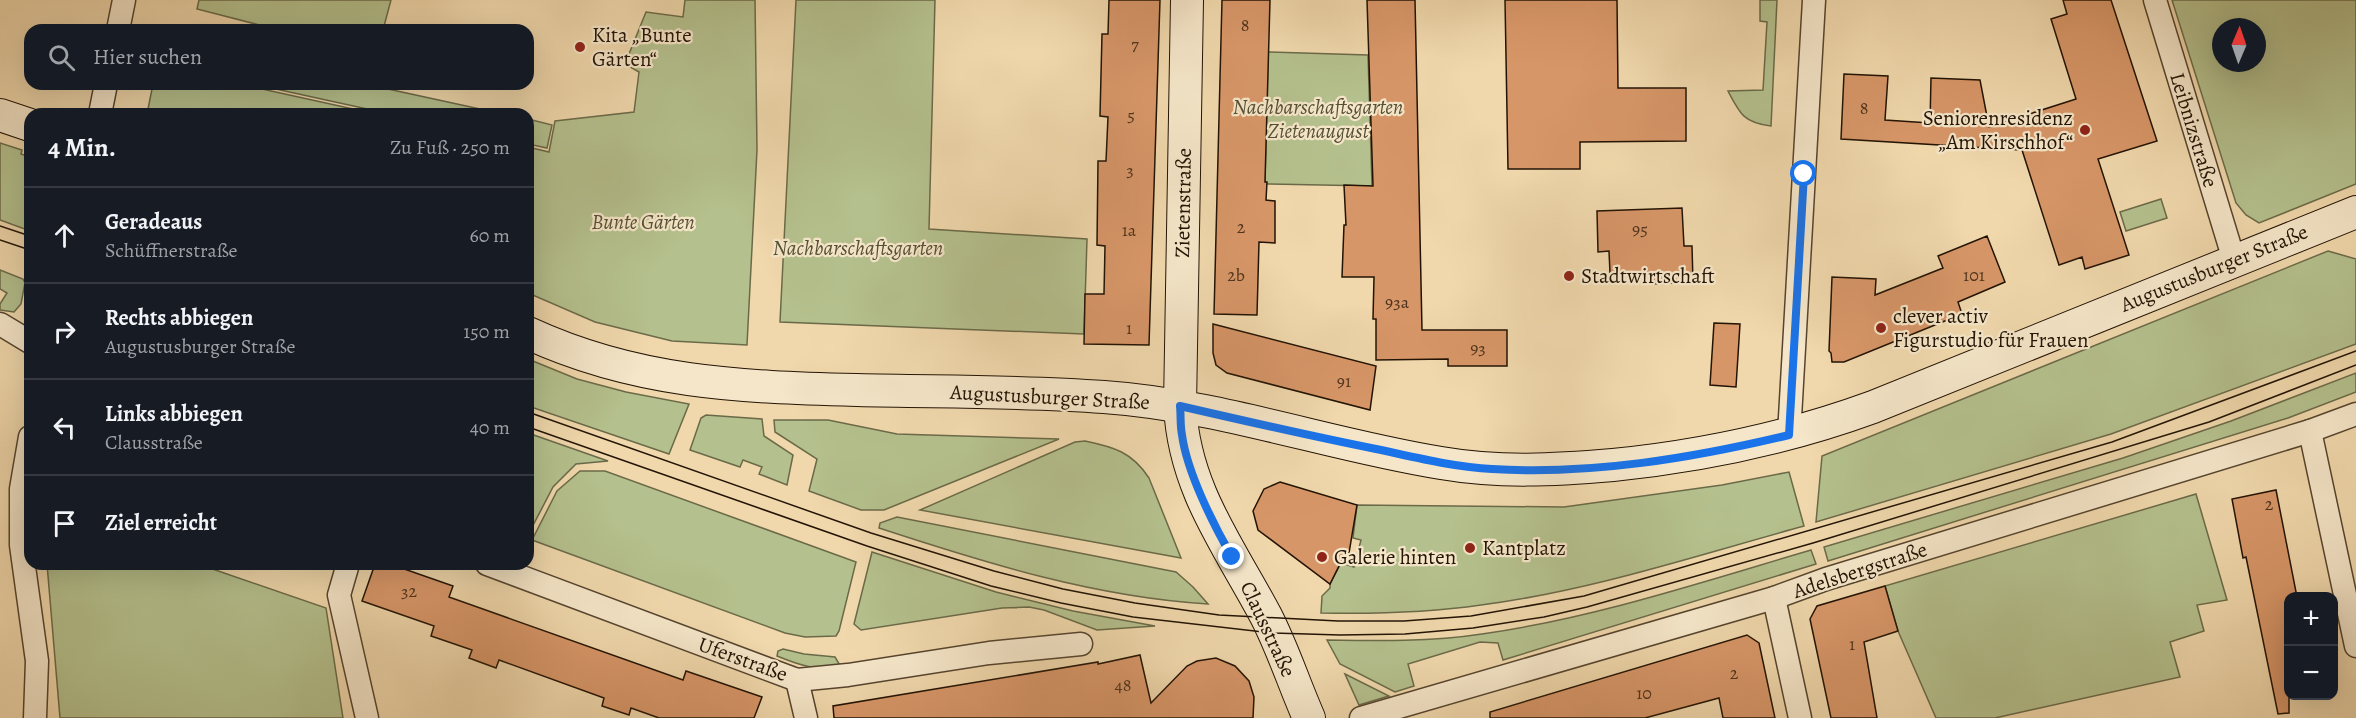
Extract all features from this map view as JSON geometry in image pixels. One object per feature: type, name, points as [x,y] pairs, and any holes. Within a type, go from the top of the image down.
[{"type":"main road","name":"Zietenstraße","points":[[1180,406],[1187,0]]},
{"type":"main road","points":[[0,115],[24,122]]},
{"type":"main road","name":"Augustusburger Straße","points":[[534,336],[582,356],[621,367],[704,382],[816,389],[1079,395],[1134,399],[1180,406],[1441,463],[1491,469],[1552,471],[1670,460],[1789,435],[1873,407],[2356,212]]},
{"type":"main road","name":"Clausstraße","points":[[1180,406],[1182,436],[1190,466],[1214,526],[1267,618],[1309,718]]},
{"type":"street","points":[[119,24],[124,0]]},
{"type":"street","points":[[1789,435],[1814,0]]},
{"type":"street","name":"Leibnizstraße","points":[[2155,0],[2234,260]]},
{"type":"street","points":[[101,108],[105,90]]},
{"type":"street","points":[[0,324],[24,338]]},
{"type":"street","name":"Adelsbergstraße","points":[[1361,718],[1774,598],[1826,579],[2310,431],[2356,414]]},
{"type":"street","points":[[2310,431],[2356,646]]},
{"type":"street","points":[[24,472],[21,489],[21,545],[24,567]]},
{"type":"street","points":[[24,570],[37,661],[35,718]]},
{"type":"street","points":[[346,570],[339,595],[367,718]]},
{"type":"street","name":"Uferstraße","points":[[503,570],[797,680],[848,675],[989,653],[1082,644]]},
{"type":"street","points":[[1774,598],[1800,718]]},
{"type":"street","points":[[797,680],[806,718]]},
{"type":"green space","points":[[199,0],[391,0],[385,24],[256,24],[197,9]]},
{"type":"green space","name":"Bunte Gärten","points":[[685,0],[755,0],[757,150],[747,345],[672,341],[595,322],[534,296],[534,148],[549,152],[555,121],[634,112],[639,72],[625,64],[646,12],[683,17]]},
{"type":"green space","name":"Nachbarschaftsgarten","points":[[796,0],[935,0],[929,229],[1087,239],[1084,334],[780,322]]},
{"type":"green space","points":[[1760,0],[1777,0],[1771,126],[1762,125],[1744,116],[1728,91],[1763,90],[1767,22],[1760,21]]},
{"type":"green space","points":[[2172,0],[2356,0],[2356,184],[2259,223],[2246,215],[2236,203]]},
{"type":"green space","name":"Nachbarschaftsgarten Zietenaugust","points":[[1268,52],[1368,55],[1372,186],[1267,184],[1265,182]]},
{"type":"green space","points":[[152,90],[266,90],[349,108],[148,108]]},
{"type":"green space","points":[[280,90],[393,90],[475,108],[363,108]]},
{"type":"green space","points":[[534,120],[552,125],[547,148],[534,145]]},
{"type":"green space","points":[[0,143],[22,150],[21,154],[24,155],[24,229],[0,220]]},
{"type":"green space","points":[[2161,199],[2167,218],[2126,231],[2120,212]]},
{"type":"green space","points":[[2328,251],[2356,259],[2356,344],[2111,434],[1816,522],[1822,456]]},
{"type":"green space","points":[[0,270],[23,279],[21,304],[14,312],[0,310],[0,304],[7,293],[0,289]]},
{"type":"green space","points":[[534,361],[577,379],[626,392],[689,404],[669,454],[534,408]]},
{"type":"green space","points":[[2356,373],[2356,392],[2288,418],[1828,561],[1824,547],[2123,458],[2231,421]]},
{"type":"green space","points":[[706,415],[762,419],[764,436],[793,455],[787,485],[759,474],[762,467],[743,460],[740,467],[690,450],[701,418]]},
{"type":"green space","points":[[774,420],[828,420],[897,434],[1059,439],[884,510],[861,510],[809,491],[817,459],[775,432]]},
{"type":"green space","points":[[534,435],[608,461],[576,464],[553,487],[534,523]]},
{"type":"green space","points":[[1085,441],[1122,452],[1143,469],[1149,478],[1181,558],[920,510],[1075,442]]},
{"type":"green space","points":[[580,471],[605,471],[856,562],[839,631],[836,636],[805,637],[785,633],[534,541],[534,536],[557,491]]},
{"type":"green space","points":[[1789,472],[1804,526],[1644,571],[1522,599],[1421,611],[1321,613],[1322,596],[1330,588],[1341,563],[1354,567],[1361,540],[1353,538],[1357,505],[1564,507],[1722,485]]},
{"type":"green space","points":[[2196,494],[2227,600],[2197,605],[2204,631],[2170,642],[2180,677],[1995,718],[1936,718],[1898,631],[1885,586]]},
{"type":"green space","points":[[897,517],[1176,572],[1208,604],[1124,594],[1082,586],[1000,566],[879,528],[880,523]]},
{"type":"green space","points":[[1811,550],[1816,564],[1503,660],[1498,643],[1480,642],[1408,664],[1414,686],[1395,692],[1340,664],[1327,640],[1424,640],[1524,627],[1648,598]]},
{"type":"green space","points":[[872,552],[996,592],[1073,611],[1155,626],[1097,630],[1044,610],[1029,607],[1002,608],[861,630],[854,624]]},
{"type":"green space","points":[[48,570],[215,570],[326,608],[343,718],[60,718]]},
{"type":"green space","points":[[783,649],[835,657],[841,667],[823,668],[794,663],[777,656],[778,651]]},
{"type":"green space","points":[[1345,674],[1389,696],[1359,705]]},
{"type":"building","points":[[1109,0],[1160,0],[1149,345],[1084,344],[1085,294],[1104,294],[1105,246],[1097,245],[1098,161],[1106,161],[1108,117],[1100,116],[1102,34],[1108,34]]},
{"type":"building","points":[[1222,0],[1270,0],[1265,182],[1267,182],[1266,200],[1275,201],[1275,243],[1259,242],[1257,315],[1214,314]]},
{"type":"building","points":[[1367,0],[1415,0],[1422,330],[1507,330],[1507,366],[1448,366],[1448,359],[1376,360],[1376,319],[1373,319],[1374,277],[1342,277],[1344,225],[1346,225],[1344,185],[1373,186]]},
{"type":"building","points":[[1505,0],[1617,0],[1618,88],[1686,88],[1686,141],[1580,142],[1580,169],[1508,169]]},
{"type":"building","name":"Seniorenresidenz „Am Kirschhof“","points":[[2063,0],[2111,0],[2157,141],[2098,159],[2129,255],[2085,269],[2082,257],[2059,265],[2022,150],[1841,139],[1844,74],[1888,76],[1885,120],[1930,123],[1931,78],[1980,80],[1989,127],[2076,99],[2051,19],[2067,14]]},
{"type":"building","points":[[1682,208],[1684,246],[1692,246],[1693,282],[1650,284],[1650,272],[1610,273],[1609,251],[1598,252],[1597,211]]},
{"type":"building","points":[[1987,236],[2005,282],[1958,302],[1962,314],[1844,362],[1832,362],[1829,351],[1832,277],[1876,279],[1875,295],[1943,268],[1938,256]]},
{"type":"building","points":[[1714,323],[1740,324],[1736,387],[1710,385]]},
{"type":"building","points":[[1213,324],[1376,366],[1370,410],[1227,373],[1216,365],[1213,353]]},
{"type":"building","points":[[1280,482],[1357,505],[1349,553],[1346,552],[1330,584],[1258,530],[1253,511],[1264,489]]},
{"type":"building","points":[[2276,490],[2296,592],[2284,592],[2284,700],[2289,700],[2289,713],[2278,714],[2232,499]]},
{"type":"building","points":[[373,570],[407,570],[453,586],[449,597],[683,680],[686,671],[762,697],[754,718],[659,718],[631,708],[629,715],[602,706],[604,698],[499,660],[496,668],[469,658],[472,650],[431,636],[434,626],[362,601]]},
{"type":"building","points":[[1885,586],[1898,631],[1864,642],[1877,718],[1831,718],[1810,619],[1817,606]]},
{"type":"building","points":[[1747,635],[1759,643],[1775,718],[1723,718],[1719,698],[1645,718],[1490,718],[1490,712]]},
{"type":"building","points":[[1140,655],[1151,703],[1187,666],[1197,661],[1216,658],[1235,666],[1249,681],[1254,697],[1253,718],[834,718],[833,706],[1098,662],[1098,664]]},
{"type":"tram line","points":[[0,226],[24,234]]},
{"type":"tram line","points":[[0,240],[24,248]]},
{"type":"tram line","points":[[534,414],[871,533],[994,571],[1063,589],[1135,603],[1219,615],[1338,621],[1404,621],[1471,616],[1584,596],[2112,442],[2356,351]]},
{"type":"tram line","points":[[534,429],[867,546],[991,586],[1061,603],[1133,617],[1273,633],[1405,634],[1473,628],[1544,617],[1587,607],[1813,543],[2209,422],[2356,365]]},
{"type":"place","name":"Kita „Bunte Gärten“","points":[[580,47]]},
{"type":"place","name":"Seniorenresidenz „Am Kirschhof“","points":[[2085,130]]},
{"type":"place","name":"Stadtwirtschaft","points":[[1569,276]]},
{"type":"place","name":"clever activ Figurstudio für Frauen","points":[[1881,328]]},
{"type":"place","name":"Kantplatz","points":[[1470,548]]},
{"type":"place","name":"Galerie hinten","points":[[1322,557]]},
{"type":"route","points":[[1232,557],[1214,526],[1190,466],[1182,436],[1180,406],[1362,447],[1441,463],[1491,469],[1552,471],[1670,460],[1789,435],[1804,174]]}]
